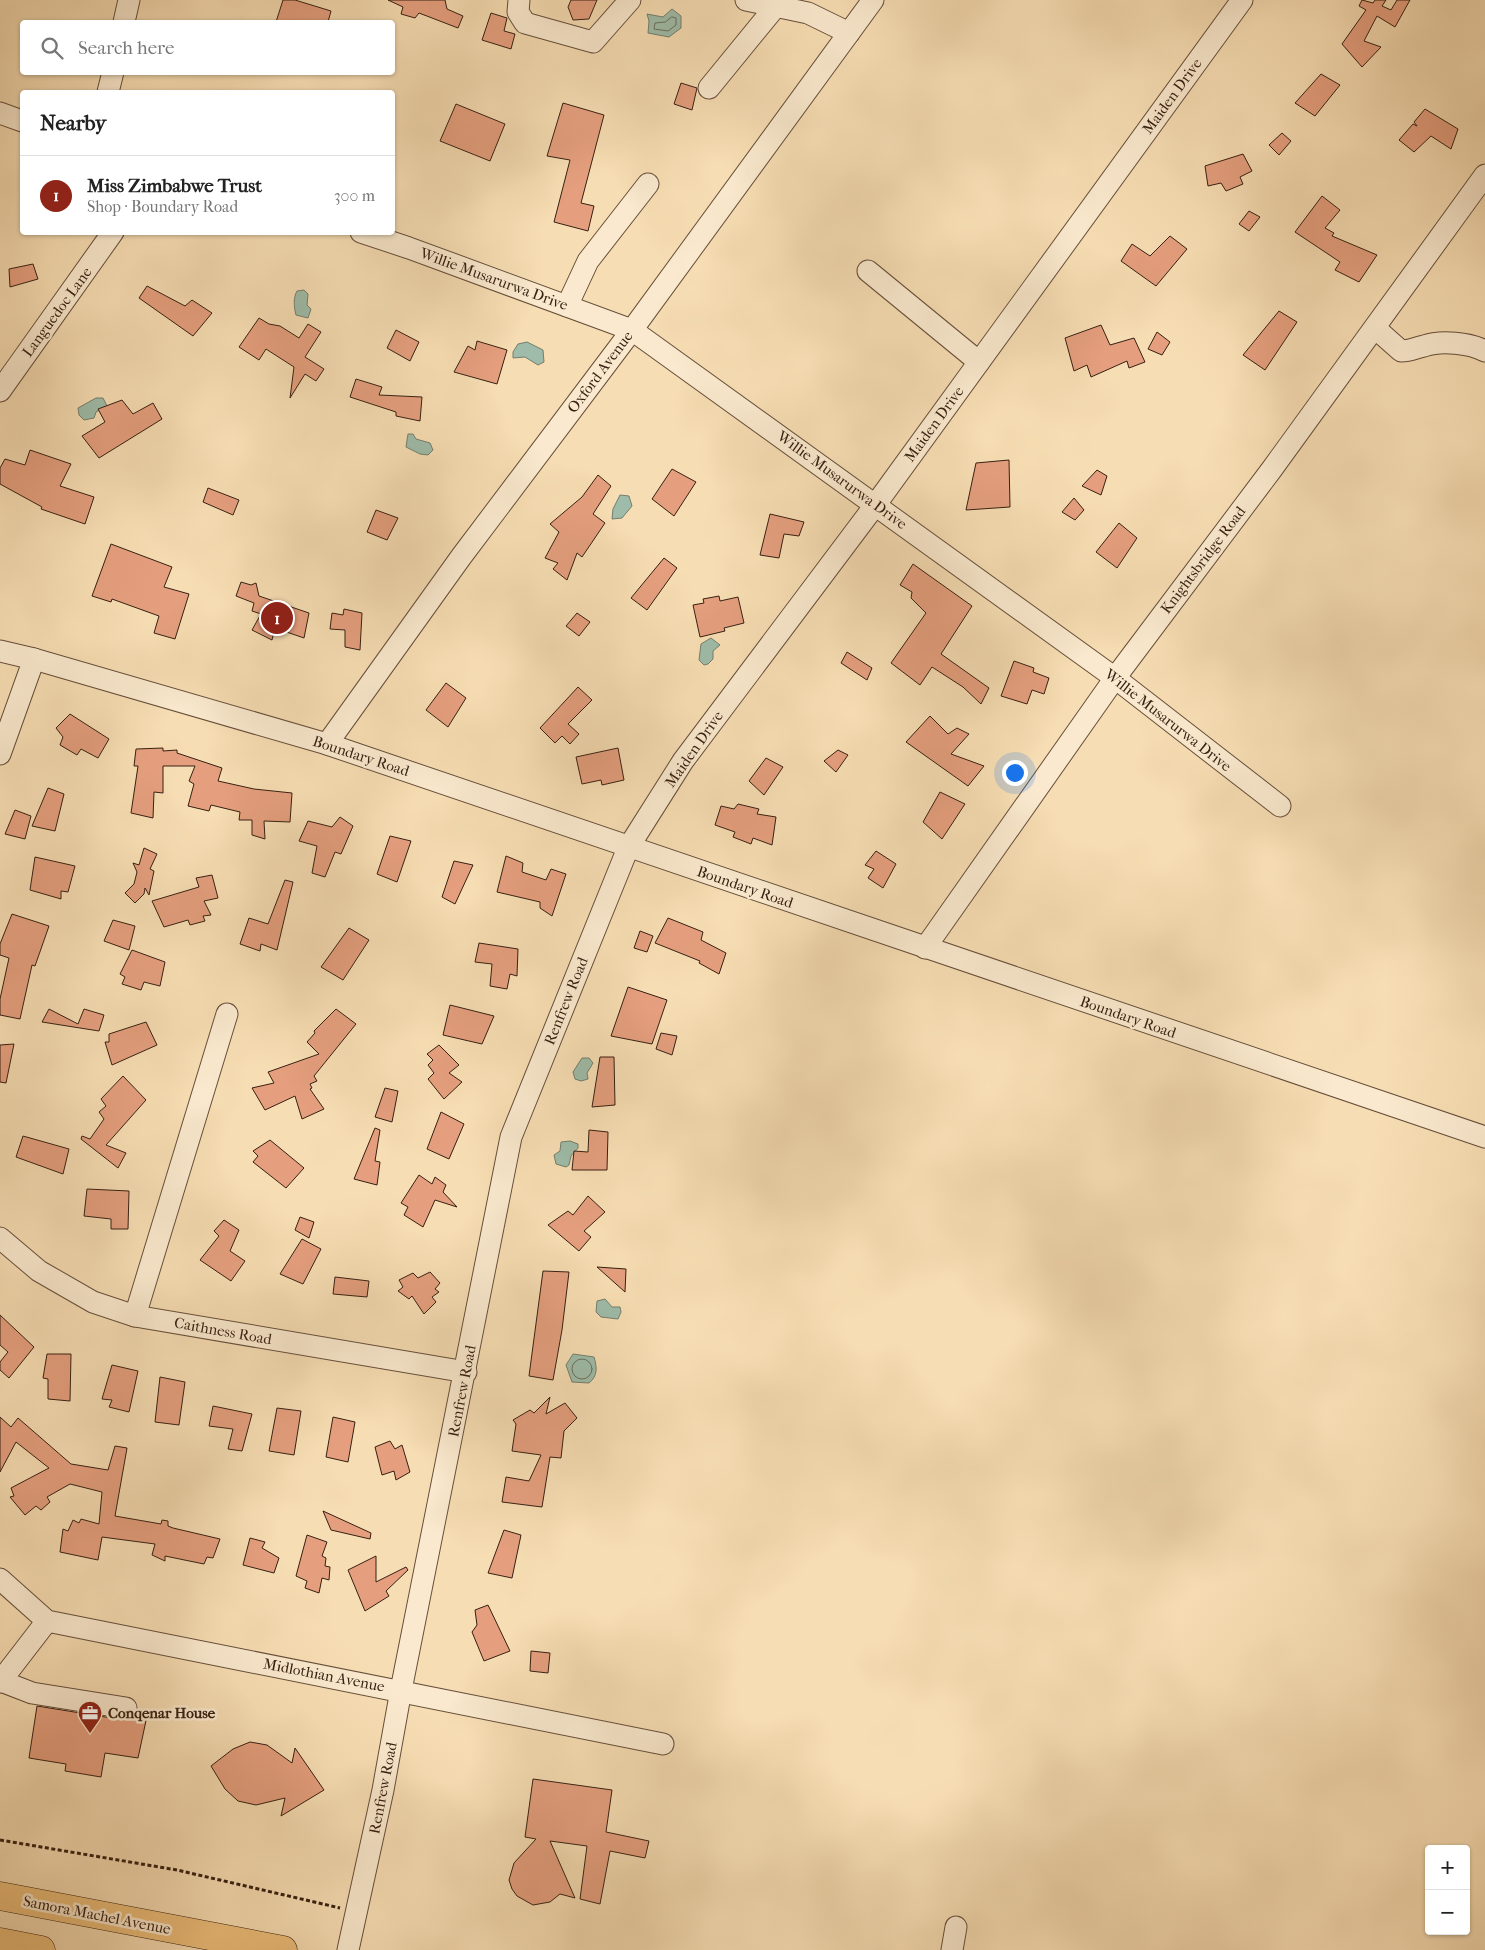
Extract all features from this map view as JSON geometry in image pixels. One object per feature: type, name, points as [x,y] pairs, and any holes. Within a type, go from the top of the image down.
[{"type":"highway","name":"Samora Machel Avenue","points":[[0,1896],[282,1950]]},
{"type":"highway","points":[[0,1942],[41,1950]]},
{"type":"street","points":[[124,20],[129,0]]},
{"type":"street","points":[[519,0],[518,12],[525,23],[593,42],[630,0]]},
{"type":"street","points":[[746,0],[808,13],[849,33]]},
{"type":"street","name":"Oxford Avenue","points":[[327,744],[461,557],[632,330],[873,0]]},
{"type":"street","name":"Maiden Drive","points":[[628,848],[683,762],[876,504],[1242,0]]},
{"type":"street","points":[[710,88],[776,6]]},
{"type":"street","points":[[108,90],[112,75]]},
{"type":"street","points":[[0,113],[20,120]]},
{"type":"street","name":"Knightsbridge Road","points":[[925,948],[1115,678],[1375,328],[1485,175]]},
{"type":"street","points":[[567,306],[588,261],[648,184]]},
{"type":"street","name":"Languedoc Lane","points":[[0,391],[111,235]]},
{"type":"street","name":"Willie Musarurwa Drive","points":[[370,235],[632,330],[1115,678],[1280,806]]},
{"type":"street","points":[[868,271],[979,362]]},
{"type":"street","points":[[1375,328],[1401,351],[1413,350],[1424,345],[1444,344],[1476,346],[1485,351]]},
{"type":"street","name":"Boundary Road","points":[[0,651],[34,659],[327,744],[628,848],[1485,1137]]},
{"type":"street","points":[[0,754],[34,659]]},
{"type":"street","name":"Renfrew Road","points":[[348,1950],[383,1790],[401,1690],[466,1372],[511,1137],[628,848]]},
{"type":"street","points":[[135,1316],[227,1014]]},
{"type":"street","name":"Caithness Road","points":[[0,1238],[47,1276],[93,1302],[135,1316],[466,1372]]},
{"type":"street","points":[[0,1579],[46,1621],[0,1681],[32,1693],[126,1708]]},
{"type":"street","name":"Midlothian Avenue","points":[[46,1621],[401,1690],[663,1744]]},
{"type":"street","points":[[952,1950],[956,1927]]},
{"type":"path","points":[[0,1840],[177,1870],[336,1907],[356,1915]]},
{"type":"water","points":[[672,9],[681,16],[681,28],[669,37],[648,33],[649,21],[647,14],[663,17]]},
{"type":"water","points":[[304,290],[308,294],[307,305],[311,309],[308,318],[296,315],[295,309],[294,300],[297,291]]},
{"type":"water","points":[[527,342],[543,350],[544,362],[538,365],[525,357],[513,358],[513,352],[518,344]]},
{"type":"water","points":[[96,398],[103,398],[107,406],[96,412],[94,418],[84,420],[79,415],[78,408]]},
{"type":"water","points":[[408,434],[413,434],[416,439],[430,443],[433,450],[428,455],[420,454],[406,447]]},
{"type":"water","points":[[620,495],[629,496],[632,506],[622,518],[612,519],[613,509]]},
{"type":"water","points":[[711,638],[720,645],[713,651],[713,659],[704,665],[699,660],[701,644]]},
{"type":"water","points":[[582,1058],[589,1058],[593,1063],[587,1073],[588,1079],[581,1081],[575,1079],[573,1072]]},
{"type":"water","points":[[570,1141],[578,1144],[578,1148],[571,1156],[569,1165],[566,1167],[556,1164],[554,1155],[560,1151],[561,1142]]},
{"type":"water","points":[[605,1299],[612,1307],[620,1307],[621,1312],[618,1319],[601,1317],[596,1312],[597,1301]]},
{"type":"water","points":[[573,1354],[594,1357],[596,1371],[589,1383],[572,1382],[566,1365]]},
{"type":"building","points":[[283,0],[295,0],[331,11],[329,20],[277,20]]},
{"type":"building","points":[[388,0],[445,0],[447,9],[463,16],[458,28],[419,13],[415,18],[401,14],[403,7]]},
{"type":"building","points":[[571,0],[597,0],[589,19],[573,20],[568,7]]},
{"type":"building","points":[[1362,0],[1373,3],[1375,0],[1386,0],[1382,6],[1391,10],[1397,0],[1410,0],[1395,27],[1377,16],[1364,41],[1381,47],[1362,67],[1342,44],[1366,10],[1359,6]]},
{"type":"building","points":[[491,13],[507,18],[504,31],[515,34],[511,49],[482,40]]},
{"type":"building","points":[[1321,74],[1340,85],[1315,116],[1295,103]]},
{"type":"building","points":[[681,83],[697,88],[692,110],[674,104]]},
{"type":"building","points":[[563,103],[604,115],[581,203],[594,206],[588,231],[554,222],[570,160],[547,156]]},
{"type":"building","points":[[456,104],[505,124],[490,161],[440,141]]},
{"type":"building","points":[[1425,109],[1458,129],[1451,149],[1431,136],[1414,152],[1399,140],[1413,124],[1417,126],[1414,122]]},
{"type":"building","points":[[1282,133],[1291,141],[1279,155],[1269,145]]},
{"type":"building","points":[[1243,154],[1252,171],[1240,177],[1243,184],[1226,191],[1221,183],[1208,186],[1205,166]]},
{"type":"building","points":[[1322,196],[1340,210],[1325,228],[1334,233],[1332,236],[1377,255],[1359,282],[1335,270],[1340,262],[1295,232]]},
{"type":"building","points":[[1249,211],[1260,217],[1249,231],[1239,224]]},
{"type":"building","points":[[1170,236],[1187,249],[1156,286],[1121,261],[1132,244],[1150,256]]},
{"type":"building","points":[[33,264],[38,279],[10,287],[9,269]]},
{"type":"building","points":[[147,286],[185,306],[192,300],[212,313],[193,336],[139,298]]},
{"type":"building","points":[[1279,311],[1297,322],[1265,370],[1243,355]]},
{"type":"building","points":[[259,318],[269,324],[280,326],[299,338],[308,324],[321,332],[305,357],[324,369],[316,381],[305,374],[290,398],[294,367],[266,349],[259,360],[239,347]]},
{"type":"building","points":[[1101,325],[1110,345],[1134,338],[1145,362],[1129,368],[1127,361],[1091,377],[1087,365],[1074,371],[1065,338]]},
{"type":"building","points":[[396,330],[419,342],[410,361],[387,348]]},
{"type":"building","points":[[1157,332],[1170,342],[1162,355],[1148,349]]},
{"type":"building","points":[[477,341],[507,350],[497,384],[454,372],[468,346],[475,350]]},
{"type":"building","points":[[356,379],[382,387],[379,395],[422,397],[420,421],[396,416],[396,412],[350,397]]},
{"type":"building","points":[[122,400],[133,414],[153,403],[162,419],[99,458],[82,436],[105,422],[98,409]]},
{"type":"building","points":[[30,450],[71,464],[60,486],[94,497],[85,524],[41,509],[42,507],[0,484],[0,468],[5,459],[25,465]]},
{"type":"building","points":[[1009,460],[1010,507],[966,510],[976,463]]},
{"type":"building","points":[[672,469],[696,482],[674,516],[652,499]]},
{"type":"building","points":[[1097,470],[1107,476],[1101,495],[1082,486]]},
{"type":"building","points":[[598,475],[611,486],[593,514],[605,523],[582,557],[577,553],[567,580],[553,569],[558,563],[545,558],[559,532],[550,524],[582,497]]},
{"type":"building","points":[[208,488],[239,500],[233,515],[203,502]]},
{"type":"building","points":[[1074,498],[1084,510],[1075,520],[1062,512]]},
{"type":"building","points":[[376,510],[398,518],[387,540],[367,532]]},
{"type":"building","points":[[770,514],[804,522],[799,536],[784,534],[779,558],[760,555]]},
{"type":"building","points":[[1119,523],[1137,538],[1117,568],[1096,552]]},
{"type":"building","points":[[111,544],[172,567],[164,587],[189,594],[175,639],[154,633],[159,616],[112,599],[111,602],[92,596]]},
{"type":"building","points":[[664,558],[677,568],[647,610],[631,598]]},
{"type":"building","points":[[913,564],[972,606],[941,654],[989,688],[981,704],[963,687],[932,667],[920,685],[891,663],[926,613],[911,598],[912,592],[900,585]]},
{"type":"building","points":[[241,582],[251,585],[256,583],[259,596],[309,613],[304,638],[275,628],[272,640],[252,630],[261,614],[252,611],[254,603],[236,596]]},
{"type":"building","points":[[719,596],[720,601],[738,597],[744,623],[724,628],[725,631],[700,637],[693,605],[704,603],[703,599]]},
{"type":"building","points":[[344,609],[362,613],[360,650],[345,647],[345,630],[330,629],[332,613],[343,615]]},
{"type":"building","points":[[577,613],[590,622],[579,636],[566,626]]},
{"type":"building","points":[[847,652],[872,668],[867,680],[841,663]]},
{"type":"building","points":[[1014,661],[1034,668],[1033,672],[1049,678],[1044,694],[1032,690],[1027,704],[1001,696]]},
{"type":"building","points":[[446,683],[466,698],[448,727],[426,710]]},
{"type":"building","points":[[578,687],[592,700],[568,724],[579,734],[570,744],[562,736],[555,743],[540,728]]},
{"type":"building","points":[[70,714],[109,739],[98,758],[81,749],[77,755],[60,745],[63,737],[56,728]]},
{"type":"building","points":[[930,716],[948,734],[957,728],[969,734],[951,754],[984,766],[968,786],[906,742]]},
{"type":"building","points":[[163,748],[163,751],[177,750],[177,753],[222,768],[218,781],[254,789],[292,793],[290,822],[264,821],[265,839],[252,835],[252,820],[239,820],[240,812],[211,805],[209,811],[188,806],[194,784],[189,781],[195,766],[163,766],[163,793],[154,792],[153,818],[131,813],[138,766],[134,766],[136,749]]},
{"type":"building","points":[[618,748],[624,780],[602,785],[601,780],[582,784],[576,757]]},
{"type":"building","points":[[838,750],[848,755],[836,772],[824,761]]},
{"type":"building","points":[[766,758],[783,767],[764,795],[749,781]]},
{"type":"building","points":[[48,788],[64,794],[55,831],[32,826]]},
{"type":"building","points":[[940,792],[965,804],[942,839],[923,822]]},
{"type":"building","points":[[738,804],[759,809],[757,814],[776,817],[772,845],[753,838],[751,844],[733,837],[735,832],[715,825],[721,806],[734,809]]},
{"type":"building","points":[[15,810],[31,816],[25,839],[5,834]]},
{"type":"building","points":[[340,817],[353,826],[341,854],[335,852],[325,877],[312,873],[317,846],[299,841],[308,821],[332,827]]},
{"type":"building","points":[[390,836],[411,841],[397,882],[377,874]]},
{"type":"building","points":[[144,848],[157,854],[150,869],[154,871],[149,895],[145,888],[144,894],[135,903],[125,893],[134,884],[137,872],[133,863],[139,865]]},
{"type":"building","points":[[876,851],[896,864],[883,888],[868,878],[874,869],[865,865]]},
{"type":"building","points":[[506,856],[523,863],[522,872],[546,880],[551,869],[566,874],[552,916],[540,908],[540,902],[497,892]]},
{"type":"building","points":[[35,857],[75,866],[68,892],[61,891],[61,899],[30,890]]},
{"type":"building","points":[[454,861],[473,865],[455,904],[442,897]]},
{"type":"building","points":[[212,875],[218,898],[204,901],[211,915],[203,916],[205,921],[190,925],[188,920],[164,927],[152,901],[199,887],[196,878]]},
{"type":"building","points":[[285,880],[293,882],[277,950],[261,944],[260,951],[240,944],[249,918],[268,924]]},
{"type":"building","points":[[12,914],[49,926],[35,966],[32,965],[20,1019],[0,1015],[0,999],[9,958],[0,955],[0,944]]},
{"type":"building","points":[[668,918],[703,932],[701,940],[726,953],[719,974],[699,963],[700,961],[655,943]]},
{"type":"building","points":[[113,920],[135,926],[129,950],[104,941]]},
{"type":"building","points":[[349,928],[369,940],[343,980],[321,967]]},
{"type":"building","points":[[640,931],[653,936],[647,952],[634,948]]},
{"type":"building","points":[[479,943],[518,949],[517,976],[510,974],[507,989],[490,986],[492,964],[475,962]]},
{"type":"building","points":[[132,950],[165,962],[160,986],[144,982],[141,990],[122,984],[125,977],[120,974]]},
{"type":"building","points":[[628,987],[667,1000],[652,1044],[611,1036]]},
{"type":"building","points":[[450,1005],[494,1016],[482,1044],[443,1035]]},
{"type":"building","points":[[49,1009],[78,1024],[84,1009],[104,1015],[99,1031],[42,1022]]},
{"type":"building","points":[[336,1009],[356,1024],[314,1076],[317,1081],[310,1084],[312,1088],[310,1089],[324,1109],[302,1119],[295,1096],[265,1110],[252,1088],[274,1083],[268,1072],[319,1054],[307,1042],[315,1033],[314,1031]]},
{"type":"building","points":[[146,1022],[157,1045],[112,1065],[105,1042],[109,1042],[109,1034]]},
{"type":"building","points":[[661,1033],[677,1036],[672,1055],[656,1049]]},
{"type":"building","points":[[14,1044],[6,1083],[0,1082],[0,1045]]},
{"type":"building","points":[[439,1045],[459,1065],[449,1073],[462,1082],[444,1099],[428,1079],[434,1073],[428,1065],[433,1060],[427,1054]]},
{"type":"building","points":[[600,1057],[614,1057],[615,1105],[592,1107]]},
{"type":"building","points":[[123,1076],[146,1100],[106,1145],[126,1153],[118,1168],[81,1139],[82,1136],[90,1139],[104,1119],[99,1112],[106,1106],[101,1099]]},
{"type":"building","points":[[385,1088],[398,1091],[392,1122],[375,1117]]},
{"type":"building","points":[[441,1112],[464,1124],[449,1159],[427,1149]]},
{"type":"building","points":[[375,1128],[380,1130],[375,1161],[380,1162],[377,1185],[354,1179]]},
{"type":"building","points":[[589,1130],[608,1132],[607,1170],[572,1170],[574,1151],[588,1152]]},
{"type":"building","points":[[23,1136],[69,1149],[63,1174],[16,1157]]},
{"type":"building","points":[[270,1140],[304,1168],[286,1188],[253,1162],[258,1156],[253,1151]]},
{"type":"building","points":[[419,1175],[432,1184],[435,1177],[446,1185],[443,1192],[457,1207],[435,1200],[423,1227],[404,1215],[408,1207],[401,1203]]},
{"type":"building","points":[[87,1189],[129,1191],[128,1229],[111,1229],[111,1219],[84,1216]]},
{"type":"building","points":[[588,1196],[605,1212],[584,1231],[591,1237],[579,1251],[548,1225],[568,1211],[573,1215]]},
{"type":"building","points":[[300,1217],[314,1222],[309,1238],[295,1230]]},
{"type":"building","points":[[224,1220],[239,1230],[230,1251],[245,1261],[231,1281],[200,1260],[219,1236],[214,1231]]},
{"type":"building","points":[[302,1239],[321,1249],[303,1284],[280,1274]]},
{"type":"building","points":[[597,1267],[626,1269],[625,1292]]},
{"type":"building","points":[[543,1271],[569,1272],[562,1330],[553,1380],[529,1376]]},
{"type":"building","points":[[430,1272],[440,1283],[435,1289],[439,1292],[432,1297],[436,1302],[424,1314],[412,1296],[409,1299],[398,1291],[403,1287],[399,1280],[413,1273],[418,1278]]},
{"type":"building","points":[[335,1277],[369,1281],[367,1297],[333,1294]]},
{"type":"building","points":[[0,1315],[34,1347],[9,1378],[0,1370],[0,1362],[8,1352],[0,1345]]},
{"type":"building","points":[[47,1354],[71,1354],[70,1401],[48,1399],[48,1379],[43,1378]]},
{"type":"building","points":[[112,1365],[138,1371],[129,1412],[109,1407],[112,1400],[102,1399]]},
{"type":"building","points":[[160,1377],[185,1382],[179,1425],[155,1422]]},
{"type":"building","points":[[550,1397],[546,1414],[565,1403],[577,1418],[564,1431],[561,1458],[550,1457],[542,1507],[502,1502],[506,1477],[529,1481],[541,1455],[512,1451],[516,1424],[513,1420],[530,1410],[534,1413]]},
{"type":"building","points":[[213,1406],[252,1414],[242,1451],[228,1449],[233,1429],[209,1426]]},
{"type":"building","points":[[277,1408],[301,1411],[294,1455],[269,1451]]},
{"type":"building","points":[[0,1417],[11,1427],[18,1418],[71,1464],[108,1470],[115,1446],[127,1448],[115,1516],[161,1524],[162,1520],[168,1521],[168,1526],[173,1528],[220,1539],[213,1558],[207,1557],[204,1564],[165,1556],[165,1561],[152,1555],[155,1544],[102,1537],[98,1560],[60,1552],[63,1529],[68,1531],[73,1520],[79,1523],[81,1519],[99,1524],[102,1492],[70,1484],[47,1497],[50,1502],[41,1510],[36,1506],[25,1515],[10,1497],[14,1496],[11,1488],[49,1468],[16,1442],[0,1472]]},
{"type":"building","points":[[333,1417],[355,1422],[348,1462],[326,1457]]},
{"type":"building","points":[[390,1441],[395,1449],[402,1445],[410,1472],[396,1480],[394,1471],[382,1475],[375,1447]]},
{"type":"building","points":[[323,1511],[371,1533],[370,1539],[331,1530]]},
{"type":"building","points":[[504,1530],[521,1535],[512,1578],[488,1573]]},
{"type":"building","points":[[307,1535],[327,1542],[322,1556],[326,1558],[325,1566],[330,1567],[329,1580],[322,1578],[319,1593],[305,1588],[307,1581],[296,1576]]},
{"type":"building","points":[[250,1538],[265,1542],[262,1548],[279,1558],[274,1573],[243,1565]]},
{"type":"building","points":[[376,1556],[376,1582],[406,1567],[408,1570],[386,1591],[389,1596],[365,1611],[348,1570]]},
{"type":"building","points":[[488,1605],[510,1651],[484,1661],[472,1632],[477,1625],[475,1610]]},
{"type":"building","points":[[531,1651],[550,1653],[548,1673],[530,1671]]},
{"type":"building","points":[[37,1706],[124,1720],[131,1719],[137,1714],[147,1716],[138,1758],[105,1753],[101,1777],[65,1771],[66,1764],[29,1758]]},
{"type":"building","points":[[250,1742],[267,1745],[292,1763],[295,1748],[324,1790],[281,1816],[285,1798],[256,1805],[238,1801],[225,1789],[211,1766],[233,1749]]},
{"type":"building","points":[[533,1779],[612,1790],[606,1832],[649,1841],[645,1858],[610,1851],[600,1904],[580,1899],[587,1846],[550,1841],[575,1898],[560,1894],[550,1902],[533,1905],[517,1896],[512,1889],[509,1880],[514,1863],[536,1839],[525,1837]]},
{"type":"place","name":"Miss Zimbabwe Trust","points":[[277,618]]},
{"type":"place","name":"Conqenar House","points":[[90,1734]]}]
